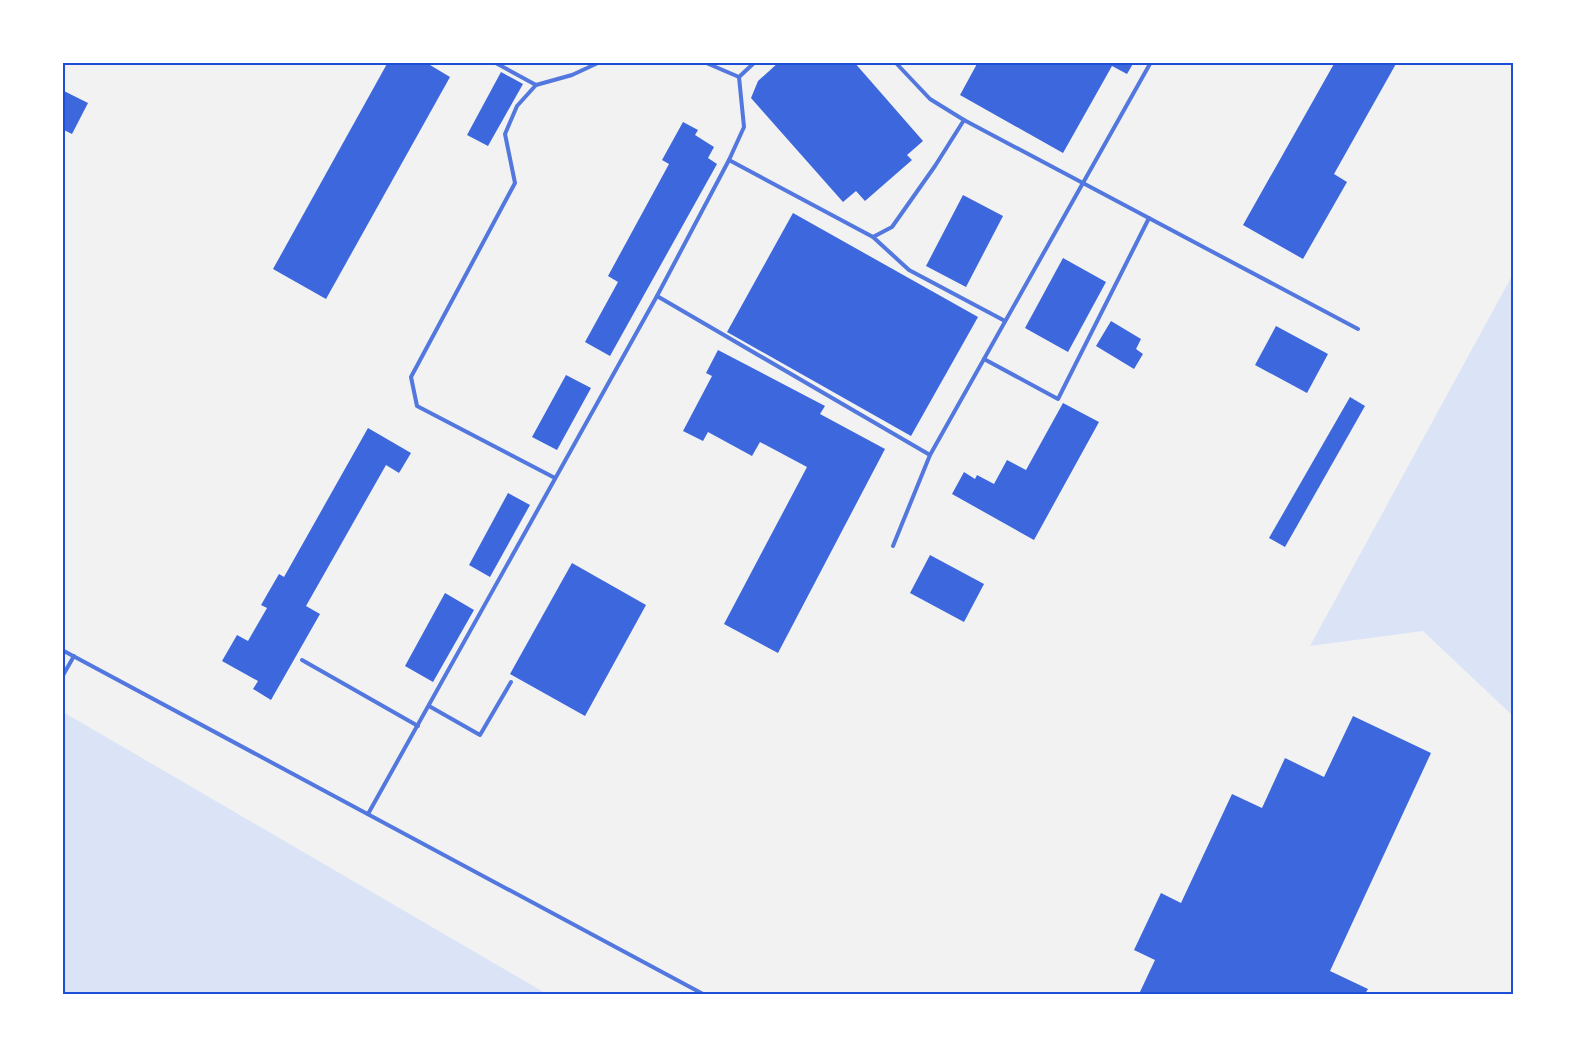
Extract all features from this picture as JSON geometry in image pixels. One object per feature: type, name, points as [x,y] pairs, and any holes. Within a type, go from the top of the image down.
[{"type":"lane","points":[[494,62],[536,85]]},
{"type":"lane","points":[[555,478],[417,406],[411,377],[515,183],[505,134],[517,106],[536,85],[572,75],[600,62]]},
{"type":"lane","points":[[704,62],[739,77]]},
{"type":"lane","points":[[739,77],[755,62]]},
{"type":"lane","points":[[895,62],[930,99],[964,120],[1358,329]]},
{"type":"lane","points":[[893,546],[930,455],[1151,62]]},
{"type":"lane","points":[[368,814],[657,296],[729,160],[744,127],[739,77]]},
{"type":"lane","points":[[873,237],[892,227],[935,166],[964,120]]},
{"type":"lane","points":[[729,160],[873,237],[909,270],[1006,321]]},
{"type":"lane","points":[[984,359],[1058,399],[1149,218]]},
{"type":"lane","points":[[657,296],[930,455]]},
{"type":"lane","points":[[62,650],[703,994]]},
{"type":"lane","points":[[62,677],[74,656]]},
{"type":"lane","points":[[302,660],[418,726]]},
{"type":"lane","points":[[429,706],[480,734],[511,682]]},
{"type":"shaded area","points":[[1513,274],[1513,716],[1423,631],[1310,646]]},
{"type":"shaded area","points":[[63,712],[547,994],[63,994]]},
{"type":"building","points":[[388,62],[425,62],[450,77],[326,299],[273,269]]},
{"type":"building","points":[[779,62],[854,62],[923,141],[907,155],[912,160],[865,201],[856,191],[843,202],[751,98],[758,81]]},
{"type":"building","points":[[978,62],[1134,62],[1127,74],[1112,66],[1063,153],[960,95]]},
{"type":"building","points":[[1335,62],[1397,62],[1334,174],[1347,182],[1303,259],[1243,225]]},
{"type":"building","points":[[501,72],[523,84],[488,146],[467,135]]},
{"type":"building","points":[[62,90],[88,103],[72,134],[62,129]]},
{"type":"building","points":[[683,122],[698,130],[695,135],[714,147],[708,158],[717,164],[610,356],[585,342],[618,282],[608,276],[669,164],[662,160]]},
{"type":"building","points":[[963,195],[1003,216],[966,287],[926,266]]},
{"type":"building","points":[[793,213],[978,317],[911,436],[727,332]]},
{"type":"building","points":[[1063,258],[1106,282],[1068,352],[1025,328]]},
{"type":"building","points":[[1111,321],[1141,339],[1136,349],[1143,354],[1134,369],[1096,346]]},
{"type":"building","points":[[1276,326],[1328,354],[1307,393],[1255,365]]},
{"type":"building","points":[[718,350],[825,406],[820,414],[885,449],[778,653],[724,624],[807,467],[760,442],[752,456],[708,432],[703,441],[683,431],[712,376],[706,373]]},
{"type":"building","points":[[566,375],[591,388],[557,450],[532,437]]},
{"type":"building","points":[[1350,397],[1365,406],[1285,547],[1269,538]]},
{"type":"building","points":[[1063,403],[1099,422],[1034,540],[952,494],[964,472],[975,479],[977,475],[994,484],[1007,460],[1026,470]]},
{"type":"building","points":[[368,428],[411,453],[399,473],[386,465],[306,606],[320,614],[271,700],[253,689],[258,681],[222,661],[237,635],[248,641],[267,608],[261,605],[279,574],[284,577]]},
{"type":"building","points":[[508,493],[530,505],[490,577],[469,565]]},
{"type":"building","points":[[930,555],[984,584],[964,622],[910,593]]},
{"type":"building","points":[[572,563],[646,605],[585,716],[510,674]]},
{"type":"building","points":[[445,593],[474,610],[433,682],[405,666]]},
{"type":"building","points":[[1353,716],[1431,753],[1330,971],[1368,989],[1365,994],[1139,994],[1155,960],[1134,950],[1161,893],[1181,903],[1232,794],[1262,808],[1285,758],[1324,777]]}]
